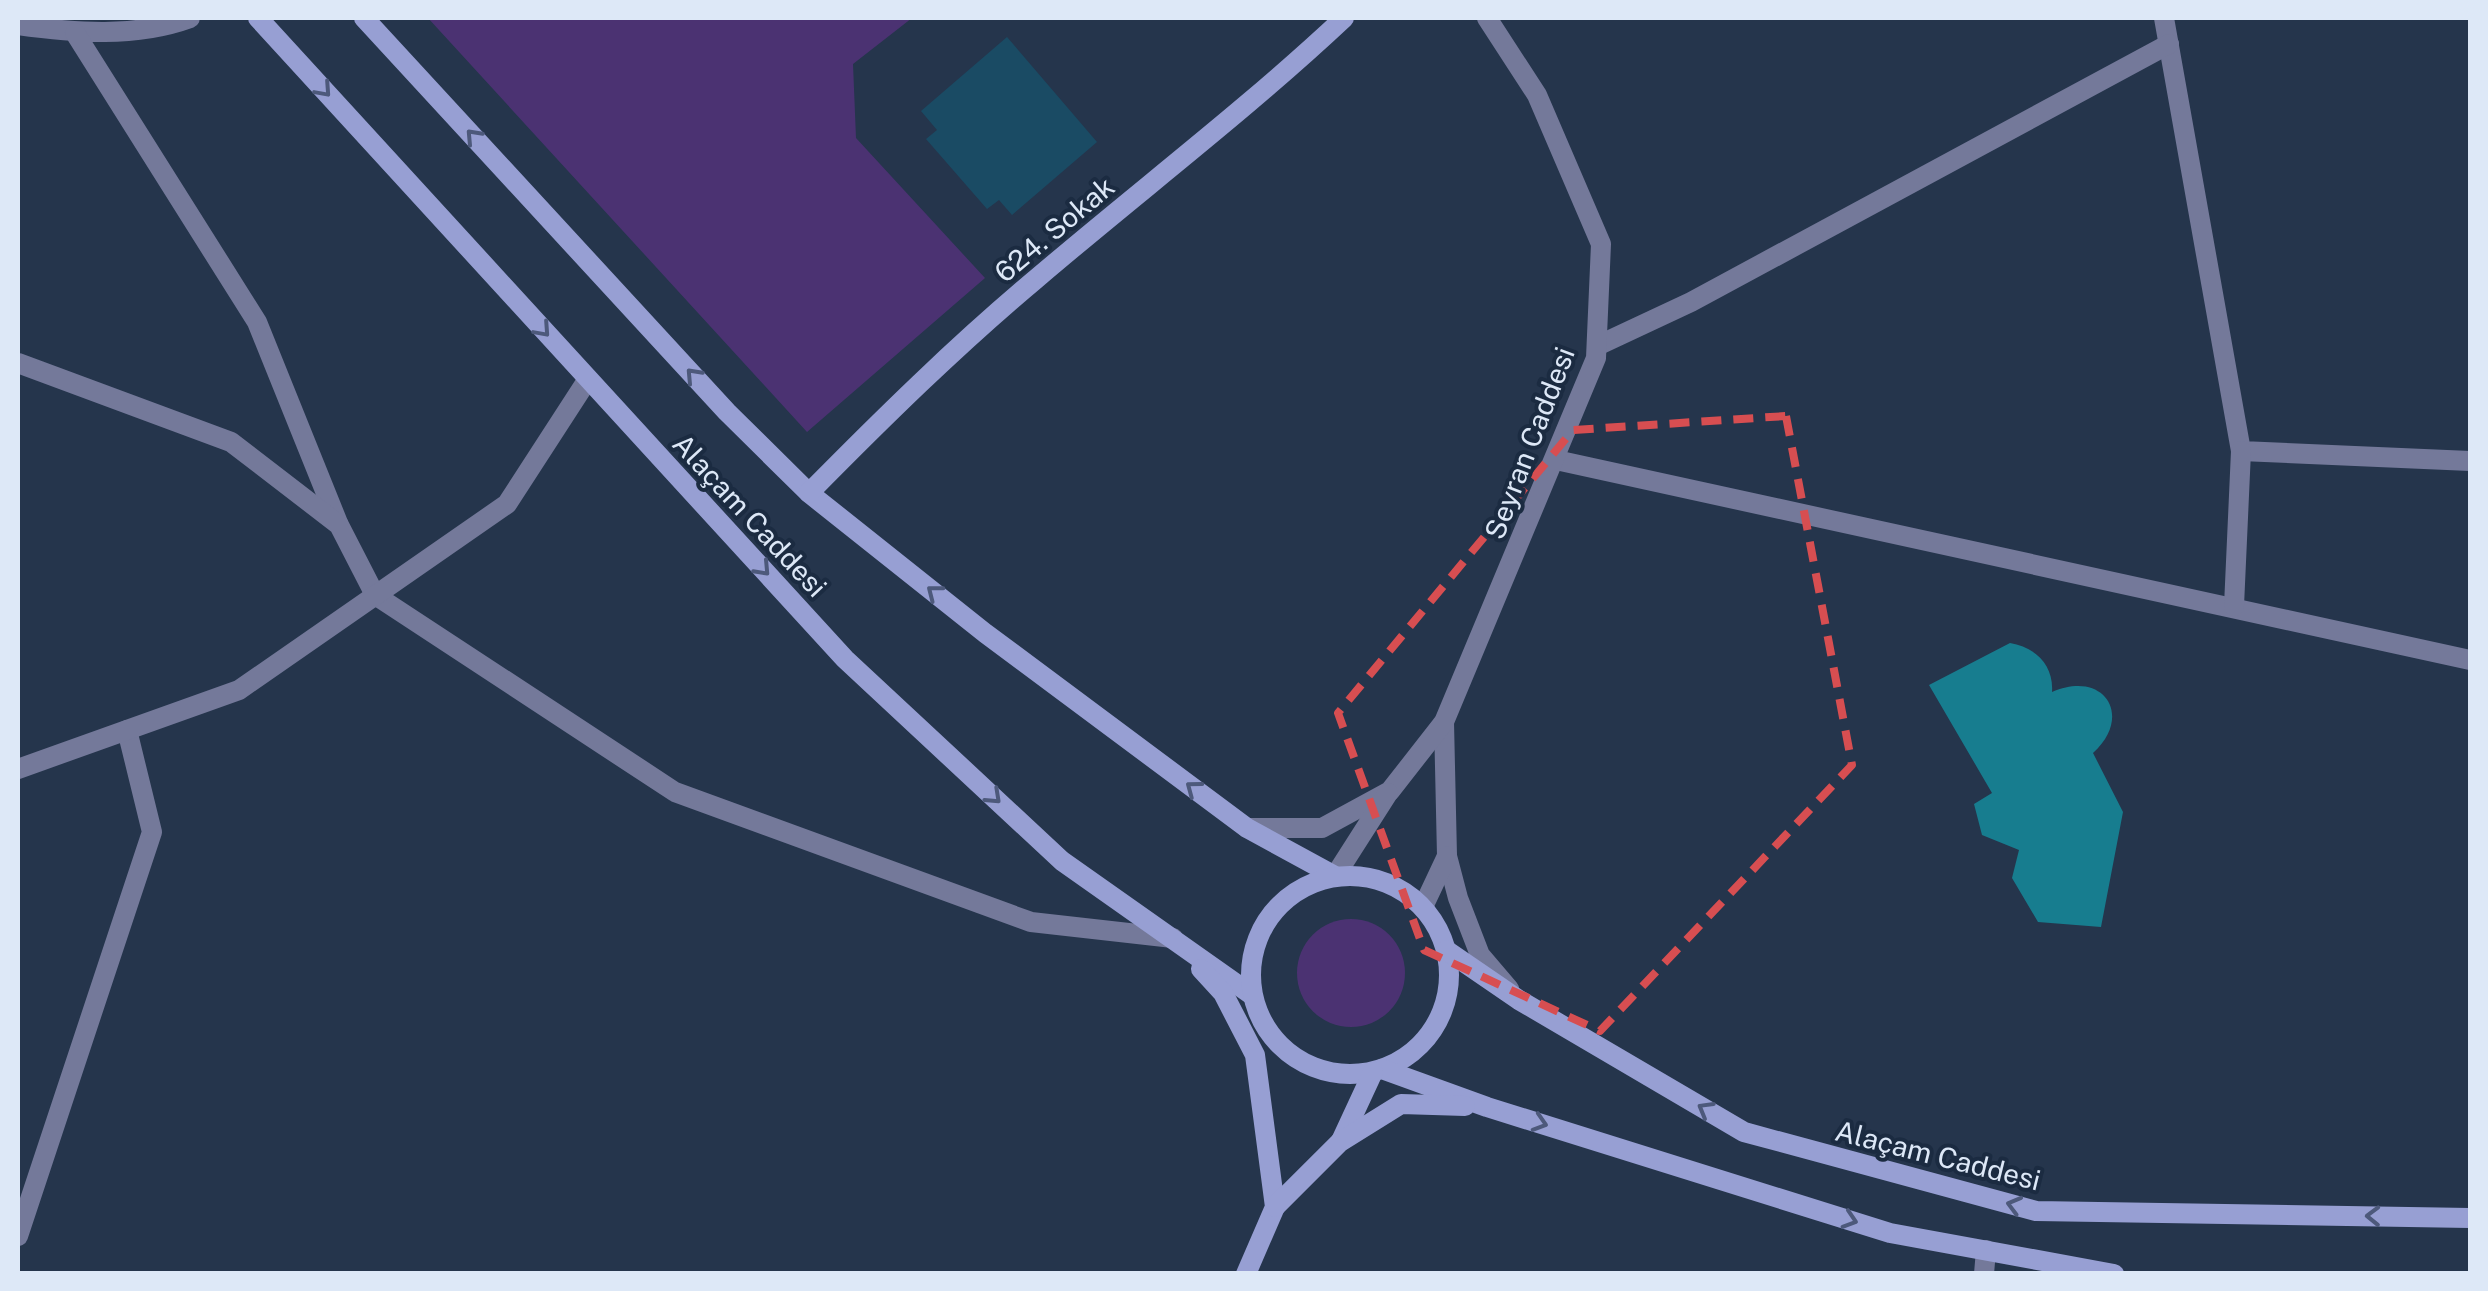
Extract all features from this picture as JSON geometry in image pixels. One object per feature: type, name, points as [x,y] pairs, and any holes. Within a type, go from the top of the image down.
[{"type":"main road","name":"Alaçam Caddesi","points":[[258,18],[846,659],[1062,861],[1252,995]]},
{"type":"main road","name":"Alaçam Caddesi","points":[[364,18],[728,412],[809,493],[985,634],[1246,828],[1335,876],[1368,876],[1398,888],[1423,908],[1446,950],[1446,999],[1437,1023],[1423,1042],[1404,1058],[1378,1071]]},
{"type":"main road","name":"624. Sokak","points":[[809,493],[935,367],[1036,278],[1289,69],[1344,18]]},
{"type":"main road","points":[[1335,876],[1292,893],[1275,908],[1262,928],[1250,972],[1252,995],[1268,1032],[1289,1054],[1314,1068],[1344,1074],[1378,1071],[1890,1233],[2114,1274]]},
{"type":"main road","points":[[1173,938],[1223,992],[1255,1055],[1275,1206]]},
{"type":"main road","name":"Alaçam Caddesi","points":[[1446,950],[1519,1000],[1744,1132],[2036,1211],[2470,1218]]},
{"type":"main road","points":[[1255,1055],[1268,1032]]},
{"type":"main road","points":[[1340,1142],[1378,1071]]},
{"type":"main road","points":[[1246,1274],[1275,1206],[1340,1142],[1401,1104],[1487,1107]]},
{"type":"street","points":[[18,25],[74,33],[162,28],[190,18]]},
{"type":"street","name":"Seyran Caddesi","points":[[1335,876],[1390,792],[1444,722],[1596,358],[1601,244],[1537,95],[1487,18]]},
{"type":"street","points":[[2164,18],[2241,451],[2234,606]]},
{"type":"street","points":[[74,33],[257,322],[339,525],[374,595],[675,792],[1031,922],[1173,938]]},
{"type":"street","points":[[1596,346],[1692,302],[2169,44]]},
{"type":"street","points":[[18,363],[231,442],[339,525]]},
{"type":"street","points":[[18,768],[239,690],[507,504],[588,378]]},
{"type":"street","points":[[2241,451],[2470,462]]},
{"type":"street","points":[[1556,460],[2470,660]]},
{"type":"street","name":"Seyran Caddesi","points":[[1444,722],[1447,856],[1458,898],[1480,955],[1519,1000]]},
{"type":"street","points":[[18,1236],[152,832],[127,730]]},
{"type":"street","name":"Seyran Caddesi","points":[[1246,828],[1322,828],[1390,792]]},
{"type":"street","name":"Seyran Caddesi","points":[[1423,908],[1447,856]]},
{"type":"street","points":[[1984,1274],[1986,1250]]},
{"type":"highlighted area","points":[[1786,416],[1852,765],[1600,1031],[1424,950],[1338,713],[1573,430]]},
{"type":"shaded area","points":[[428,18],[912,18],[853,64],[856,138],[985,278],[807,432]]},
{"type":"shaded area","points":[[2010,643],[2041,659],[2050,674],[2052,692],[2070,686],[2099,691],[2112,711],[2105,739],[2093,753],[2123,812],[2101,927],[2038,922],[2012,878],[2019,850],[1982,835],[1974,804],[1992,793],[1929,685]]},
{"type":"shaded area","points":[[1351,919],[1372,923],[1389,935],[1401,952],[1405,973],[1401,994],[1389,1011],[1372,1023],[1351,1027],[1330,1023],[1313,1011],[1301,994],[1297,973],[1301,952],[1313,935],[1330,923]]},
{"type":"building","points":[[1007,37],[1097,142],[1012,215],[999,200],[987,209],[926,139],[937,130],[921,111]]}]
